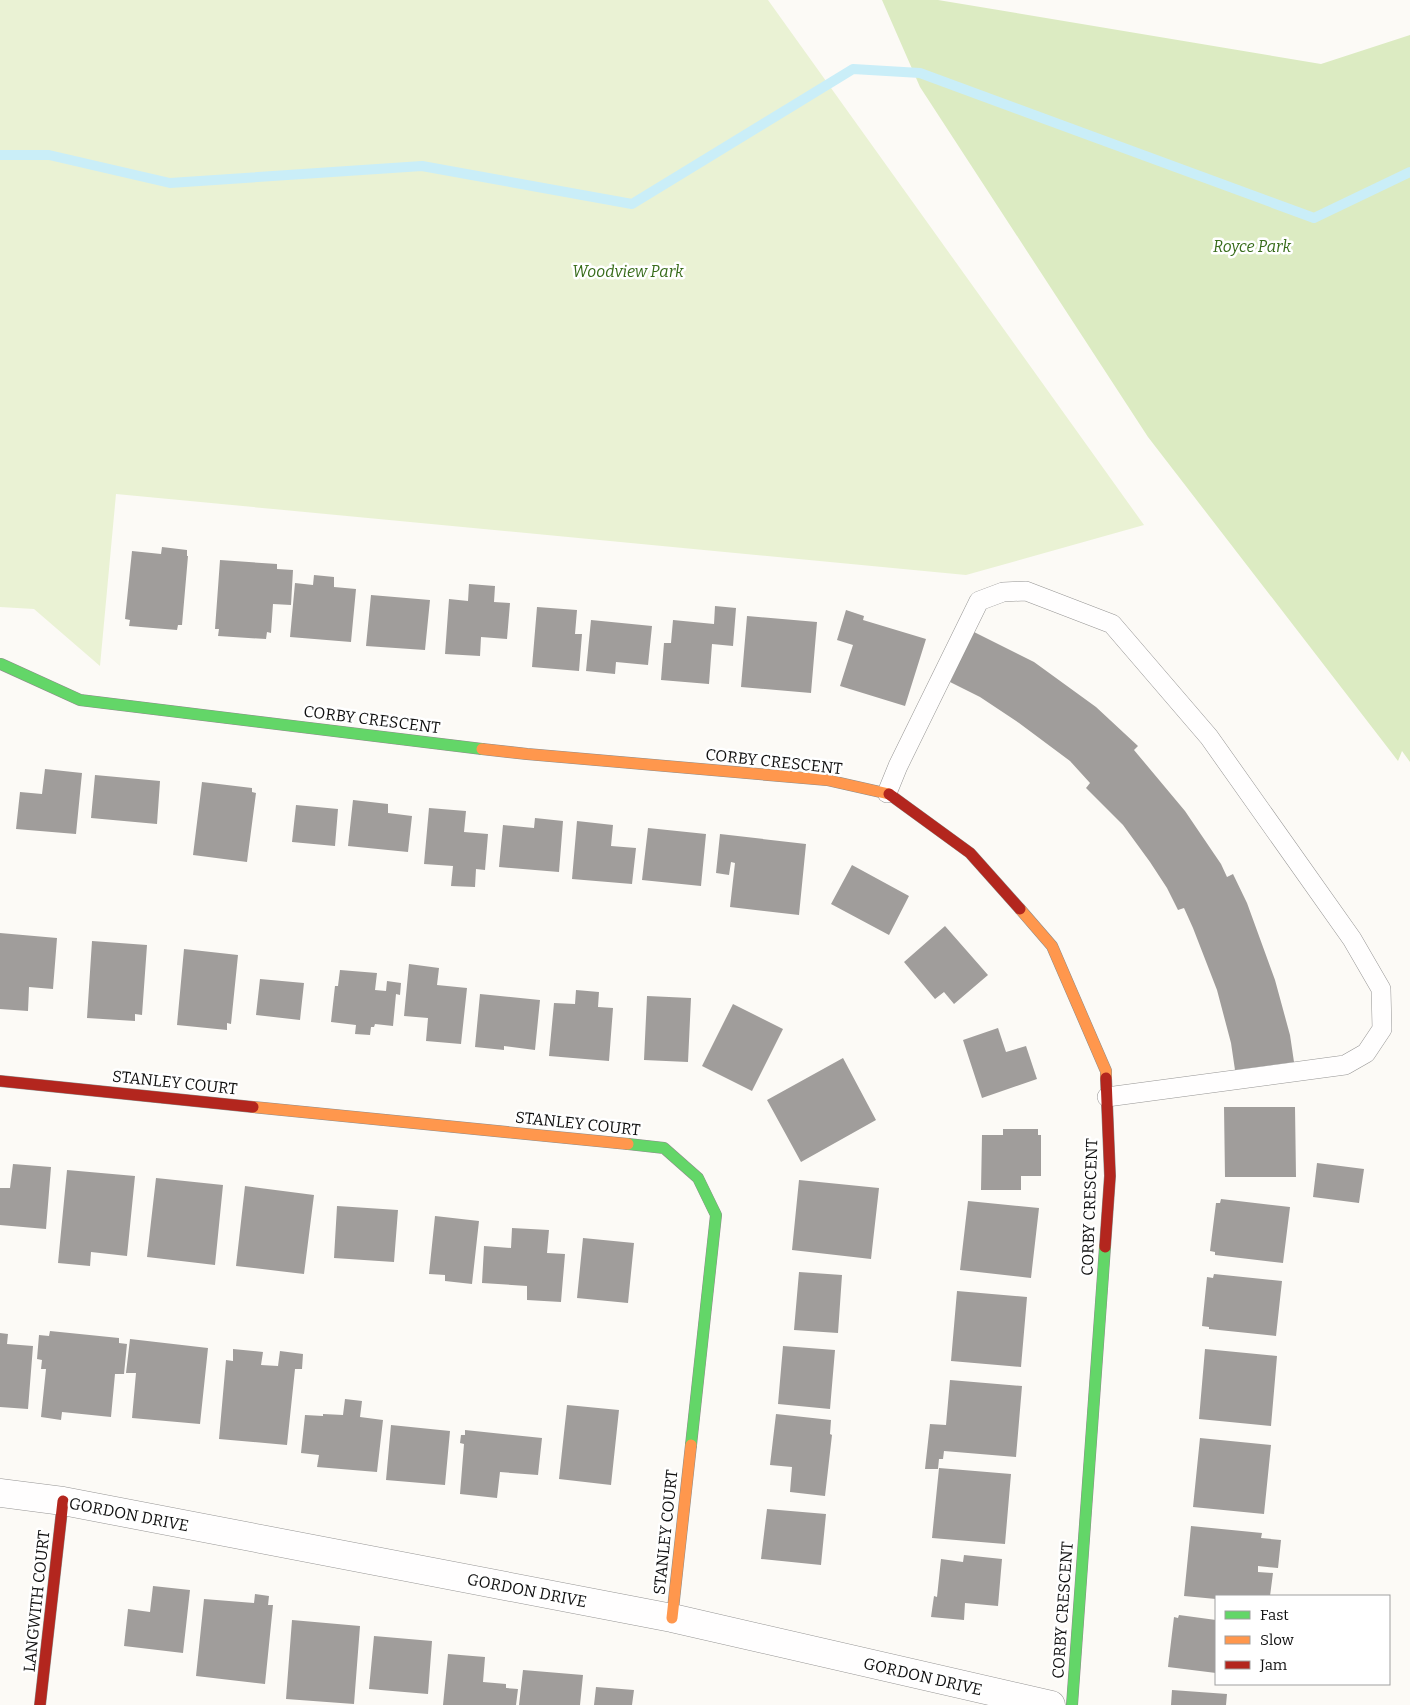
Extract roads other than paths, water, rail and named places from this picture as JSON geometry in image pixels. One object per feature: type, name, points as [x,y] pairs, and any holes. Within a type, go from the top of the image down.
[{"type":"street","name":"CORBY CRESCENT","points":[[1,664],[80,700],[527,754],[827,780],[887,793],[970,853],[1052,946],[1106,1071],[1110,1176],[1072,1705]]},
{"type":"street","name":"STANLEY COURT","points":[[0,1081],[664,1148],[698,1178],[716,1215],[672,1618]]},
{"type":"street","name":"GORDON DRIVE","points":[[0,1493],[63,1501],[672,1618],[1050,1705]]},
{"type":"street","name":"LANGWITH COURT","points":[[40,1705],[63,1501]]},
{"type":"lane","points":[[887,793],[898,766],[979,601],[1003,592],[1026,591],[1112,624],[1209,736],[1352,939],[1381,989],[1382,1029],[1366,1053],[1344,1065],[1107,1096]]},
{"type":"waterway","points":[[0,155],[49,155],[170,183],[422,166],[632,204],[853,69],[920,73],[1314,218],[1410,172]]},
{"type":"park label","name":"Royce Park","points":[[1252,246]]},
{"type":"park label","name":"Woodview Park","points":[[628,271]]}]
